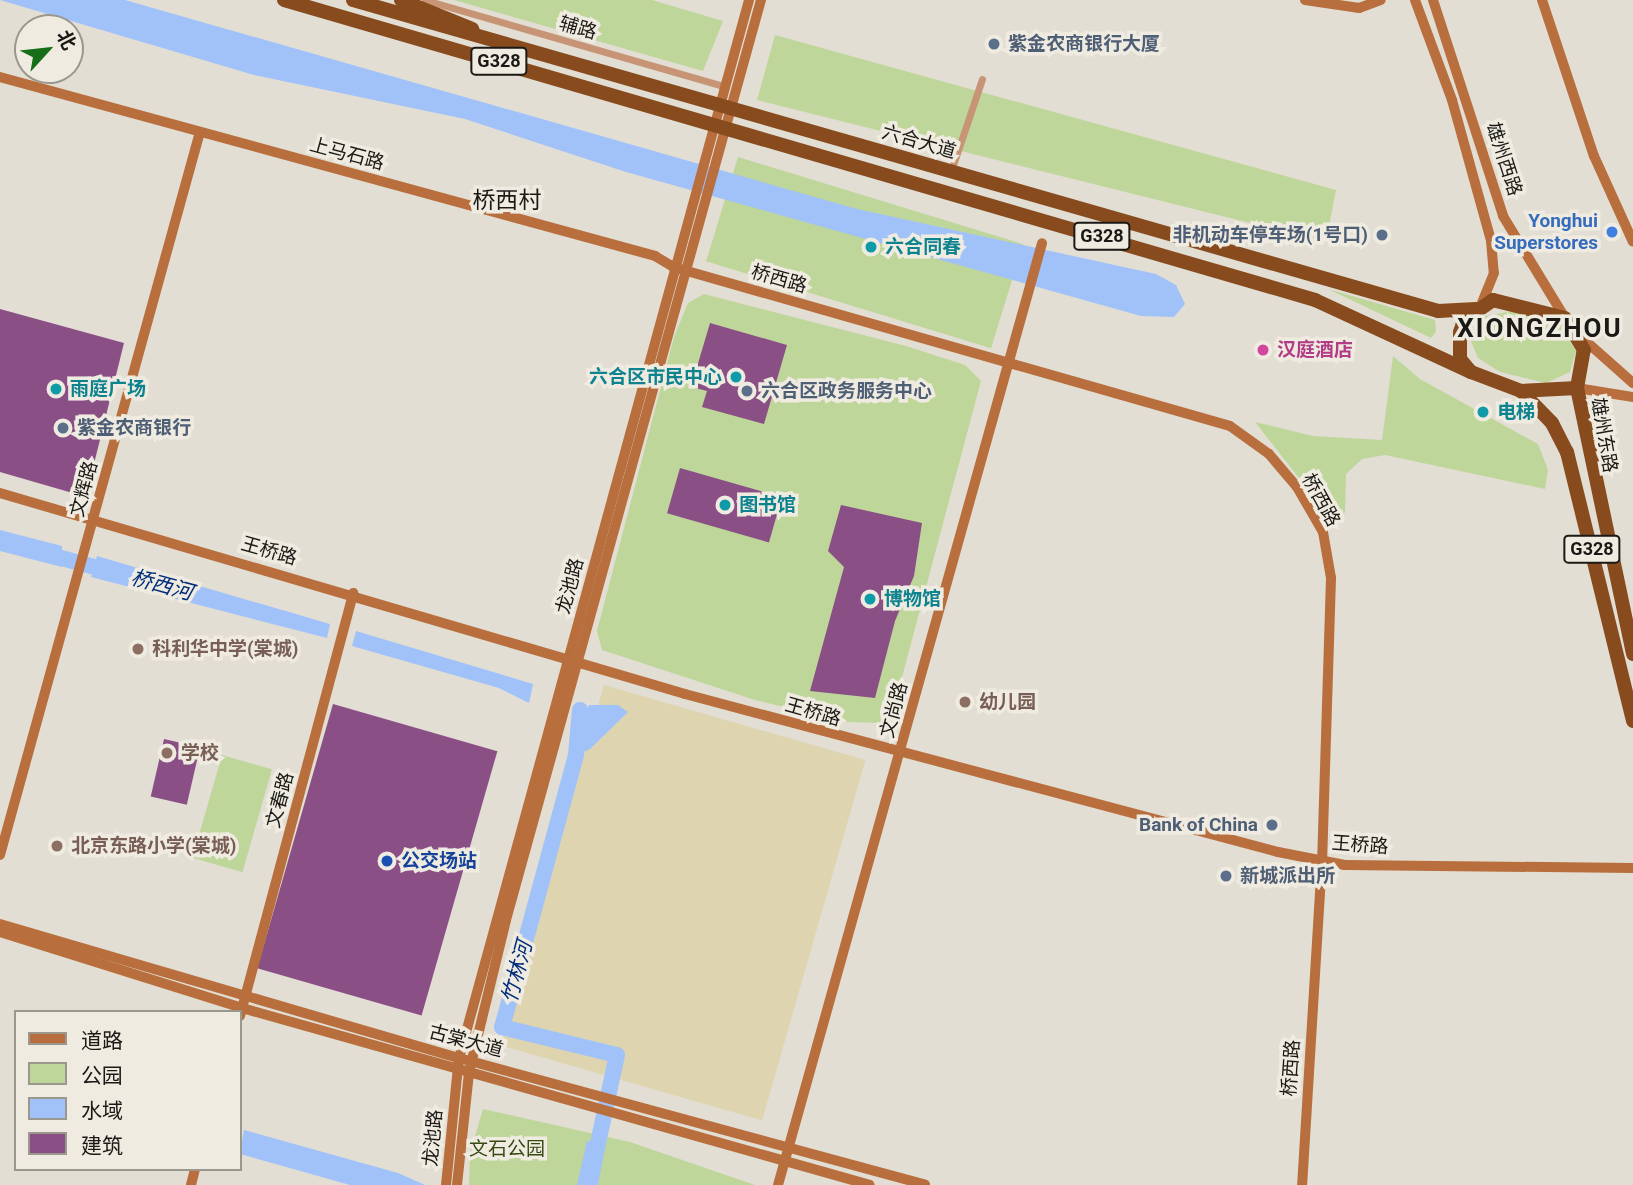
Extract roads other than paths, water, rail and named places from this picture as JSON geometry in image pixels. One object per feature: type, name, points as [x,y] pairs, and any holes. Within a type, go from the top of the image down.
[{"type":"highway","name":"六合大道","points":[[284,0],[718,122],[1315,300],[1471,372]]},
{"type":"highway","name":"六合大道","points":[[353,0],[1438,311],[1479,306]]},
{"type":"highway","points":[[401,0],[431,9],[494,42]]},
{"type":"highway","name":"G328","points":[[1479,306],[1524,304],[1565,318]]},
{"type":"highway","points":[[1471,372],[1458,348],[1464,320],[1479,306]]},
{"type":"highway","points":[[1565,318],[1580,336]]},
{"type":"highway","name":"G328","points":[[1471,372],[1521,391],[1577,388],[1585,360],[1580,336]]},
{"type":"highway","name":"雄州东路","points":[[1577,388],[1633,654]]},
{"type":"highway","name":"雄州东路","points":[[1521,391],[1552,423],[1567,452],[1633,721]]},
{"type":"street","name":"辅路","points":[[425,0],[723,86]]},
{"type":"street","name":"龙池路","points":[[723,107],[723,86],[750,0]]},
{"type":"street","name":"龙池路","points":[[457,1185],[469,1072],[574,659],[718,122],[761,0]]},
{"type":"street","points":[[1305,0],[1359,8],[1381,0]]},
{"type":"street","name":"雄州西路","points":[[1415,0],[1452,100],[1491,241],[1494,273],[1479,306]]},
{"type":"street","name":"雄州西路","points":[[1433,0],[1503,216],[1565,318]]},
{"type":"street","points":[[1542,0],[1594,156],[1633,242]]},
{"type":"street","name":"上马石路","points":[[0,77],[655,256],[678,268]]},
{"type":"street","points":[[950,171],[982,79]]},
{"type":"street","name":"文辉路","points":[[0,855],[200,132]]},
{"type":"street","name":"文尚路","points":[[778,1185],[786,1162],[787,1145],[900,754],[1006,363],[1042,243]]},
{"type":"street","name":"桥西路","points":[[678,268],[1230,426],[1269,454],[1297,487],[1323,532],[1331,578],[1322,860],[1301,1185]]},
{"type":"street","points":[[1580,336],[1633,383]]},
{"type":"street","points":[[1577,388],[1633,397]]},
{"type":"street","name":"王桥路","points":[[0,493],[353,593],[900,754],[1322,860],[1633,868]]},
{"type":"street","name":"文春路","points":[[242,1010],[353,593]]},
{"type":"street","name":"龙池路","points":[[446,1185],[458,1063],[574,659]]},
{"type":"street","name":"古棠大道","points":[[0,924],[245,996],[458,1063],[469,1072],[870,1185]]},
{"type":"street","name":"古棠大道","points":[[0,932],[235,1010]]},
{"type":"street","name":"古棠大道","points":[[242,1012],[458,1063],[472,1060],[925,1185]]},
{"type":"water","points":[[0,0],[125,0],[857,209],[1156,274],[1176,285],[1185,304],[1174,317],[1141,316],[626,172],[465,119],[254,75],[84,25],[84,14],[47,14]]},
{"type":"water","points":[[0,530],[62,546],[62,567],[0,551]]},
{"type":"water","points":[[97,556],[330,624],[327,638],[91,577]]},
{"type":"water","points":[[356,631],[533,684],[529,703],[499,688],[352,646]]},
{"type":"water","points":[[589,705],[618,705],[628,712],[590,749],[576,755],[575,737]]},
{"type":"water","points":[[244,1130],[398,1173],[425,1185],[350,1185],[242,1155]]},
{"type":"water","points":[[587,1141],[606,1142],[598,1185],[577,1185]]},
{"type":"waterway","name":"桥西河","points":[[43,553],[113,572]]},
{"type":"waterway","name":"竹林河","points":[[580,710],[576,755],[502,1027],[617,1055],[589,1185]]},
{"type":"place","name":"紫金农商银行大厦","points":[[994,44]]},
{"type":"place","name":"Yonghui Superstores","points":[[1612,232]]},
{"type":"place","name":"非机动车停车场(1号口)","points":[[1382,235]]},
{"type":"place","name":"六合同春","points":[[871,247]]},
{"type":"place","name":"汉庭酒店","points":[[1263,350]]},
{"type":"place","name":"六合区市民中心","points":[[736,377]]},
{"type":"place","name":"雨庭广场","points":[[56,389]]},
{"type":"place","name":"六合区政务服务中心","points":[[747,391]]},
{"type":"place","name":"电梯","points":[[1483,412]]},
{"type":"place","name":"紫金农商银行","points":[[63,428]]},
{"type":"place","name":"图书馆","points":[[725,505]]},
{"type":"place","name":"博物馆","points":[[870,599]]},
{"type":"place","name":"科利华中学(棠城)","points":[[138,649]]},
{"type":"place","name":"幼儿园","points":[[965,702]]},
{"type":"place","name":"学校","points":[[167,753]]},
{"type":"place","name":"Bank of China","points":[[1272,825]]},
{"type":"place","name":"北京东路小学(棠城)","points":[[57,846]]},
{"type":"place","name":"公交场站","points":[[387,861]]},
{"type":"place","name":"新城派出所","points":[[1226,876]]},
{"type":"district","name":"桥西村","points":[[507,201]]},
{"type":"district","name":"XIONGZHOU","points":[[1540,329]]},
{"type":"park label","name":"文石公园","points":[[507,1149]]}]
